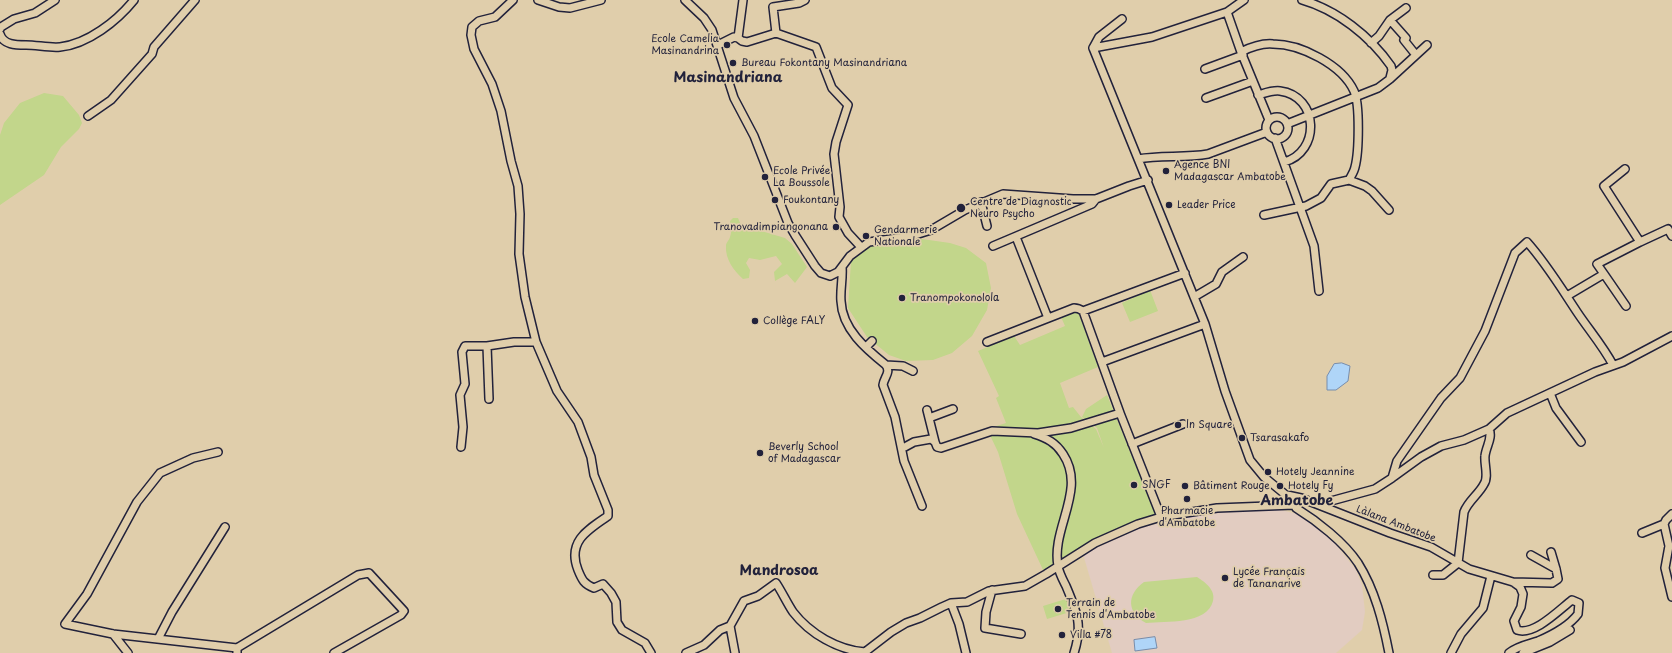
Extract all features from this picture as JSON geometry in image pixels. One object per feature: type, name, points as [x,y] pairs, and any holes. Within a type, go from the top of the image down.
[{"type":"street","points":[[0,29],[14,19],[35,13],[54,0]]},
{"type":"street","points":[[0,34],[1,38],[6,42],[20,45],[59,47],[78,43],[100,30],[126,10],[134,0]]},
{"type":"street","points":[[88,116],[111,100],[152,54],[154,47],[194,0]]},
{"type":"street","points":[[513,0],[495,17],[479,21],[475,24],[472,27],[471,35],[474,49],[492,84],[501,111],[511,162],[518,186],[520,214],[518,254],[525,296],[536,342],[557,391],[578,422],[591,458],[594,475],[608,510],[608,516],[587,531],[578,540],[575,561],[586,585],[594,588],[603,584],[611,593],[616,602],[617,622],[622,630],[645,643],[651,653]]},
{"type":"street","points":[[538,0],[559,7],[570,8],[601,0]]},
{"type":"street","points":[[685,0],[704,18],[712,30],[734,98],[754,136],[783,211],[794,235],[815,266],[827,275],[834,275],[850,256],[861,247],[875,240],[912,236],[931,230],[981,202],[1003,194],[1072,199],[1096,199],[1148,180]]},
{"type":"street","points":[[738,38],[743,0]]},
{"type":"street","points":[[776,32],[773,7],[799,3],[805,0]]},
{"type":"street","points":[[1093,48],[1152,37],[1227,12],[1244,0]]},
{"type":"street","points":[[1302,0],[1322,7],[1350,24],[1371,43],[1391,66],[1392,70],[1390,79]]},
{"type":"street","points":[[1371,43],[1379,36],[1390,20],[1406,8]]},
{"type":"street","points":[[1227,12],[1242,54],[1270,120]]},
{"type":"street","points":[[1093,48],[1099,37],[1122,19]]},
{"type":"street","points":[[1390,20],[1406,38],[1404,40],[1416,55]]},
{"type":"street","points":[[718,45],[734,37],[748,42],[776,32],[816,47],[832,88],[848,105],[836,142],[834,154],[840,207],[839,217],[848,233],[861,247]]},
{"type":"street","points":[[1205,69],[1242,54],[1251,47],[1272,44],[1284,45],[1309,53],[1335,68],[1350,85],[1356,97],[1357,154],[1355,167],[1349,180]]},
{"type":"street","points":[[1287,124],[1378,88],[1427,45]]},
{"type":"street","points":[[1093,48],[1148,180],[1164,227],[1185,273],[1205,324],[1225,391],[1250,460],[1264,477],[1285,494],[1301,503],[1308,517],[1342,544],[1358,563],[1373,593],[1380,613],[1389,653]]},
{"type":"street","points":[[1206,98],[1253,81]]},
{"type":"street","points":[[1258,94],[1275,91],[1289,94],[1304,105],[1310,115],[1311,132],[1304,148],[1297,156],[1284,162]]},
{"type":"street","points":[[1275,138],[1282,137],[1287,132],[1287,124],[1284,119],[1278,117],[1270,120],[1266,126],[1267,132],[1275,138],[1301,207],[1314,246],[1320,291]]},
{"type":"street","points":[[1138,159],[1162,156],[1198,156],[1208,154],[1267,132]]},
{"type":"street","points":[[1625,169],[1604,186],[1640,242]]},
{"type":"street","points":[[1264,215],[1306,206],[1318,200],[1329,185],[1349,180],[1368,187],[1389,210]]},
{"type":"street","points":[[993,246],[1092,204],[1096,199]]},
{"type":"street","points":[[981,202],[987,226]]},
{"type":"street","points":[[1626,306],[1597,264],[1668,229],[1672,236]]},
{"type":"street","points":[[1016,237],[1048,318]]},
{"type":"street","points":[[1392,478],[1398,461],[1402,455],[1441,398],[1460,378],[1484,331],[1515,253],[1527,242],[1553,275],[1604,349],[1613,365]]},
{"type":"street","points":[[1194,296],[1216,284],[1222,272],[1243,257]]},
{"type":"street","points":[[842,267],[843,279],[841,300],[843,315],[848,326],[866,348],[886,365],[889,372],[883,385],[894,413],[898,438],[903,448],[904,460],[922,506]]},
{"type":"street","points":[[1083,311],[1185,273]]},
{"type":"street","points":[[1567,296],[1604,274]]},
{"type":"street","points":[[986,342],[1077,308],[1083,311],[1120,413],[1161,517]]},
{"type":"street","points":[[1102,362],[1205,324]]},
{"type":"street","points":[[1321,505],[1375,489],[1421,457],[1441,446],[1464,440],[1478,432],[1489,429],[1507,413],[1613,365],[1623,362],[1672,336]]},
{"type":"street","points":[[866,348],[872,341]]},
{"type":"street","points":[[461,447],[463,427],[460,395],[465,384],[462,352],[465,346],[487,346],[514,342],[536,342]]},
{"type":"street","points":[[487,346],[489,399]]},
{"type":"street","points":[[886,365],[902,366],[913,371]]},
{"type":"street","points":[[1550,393],[1556,408],[1581,442]]},
{"type":"street","points":[[929,418],[953,409]]},
{"type":"street","points":[[926,410],[938,448],[992,431],[1030,433],[1071,428],[1120,413]]},
{"type":"street","points":[[1132,444],[1184,424]]},
{"type":"street","points":[[1433,575],[1443,575],[1458,563],[1464,512],[1467,505],[1486,482],[1485,456],[1491,434],[1489,429]]},
{"type":"street","points":[[1030,433],[1045,438],[1055,444],[1068,460],[1072,477],[1072,490],[1059,537],[1058,567],[1076,609],[1079,634],[1074,653]]},
{"type":"street","points":[[903,448],[914,442],[931,439],[935,442]]},
{"type":"street","points":[[218,452],[193,458],[160,473],[137,502],[87,594],[65,624],[113,634],[237,651],[358,575],[369,573],[404,612],[334,653]]},
{"type":"street","points":[[686,653],[704,645],[720,630],[730,626],[744,601],[758,596],[776,583],[792,611],[806,627],[823,638],[856,651],[865,652],[891,632],[906,623],[951,603],[967,602],[992,590],[1025,586],[1095,543],[1138,524],[1161,517],[1217,508],[1301,503]]},
{"type":"street","name":"Làlana Ambatobe","points":[[1301,503],[1321,505],[1390,533],[1431,547],[1469,570],[1513,582],[1552,583],[1558,579],[1556,568]]},
{"type":"street","points":[[1642,533],[1664,524],[1672,514]]},
{"type":"street","points":[[1664,524],[1669,546],[1665,568],[1672,598]]},
{"type":"street","points":[[158,639],[172,612],[225,527]]},
{"type":"street","points":[[1551,552],[1556,568]]},
{"type":"street","points":[[1531,555],[1556,568]]},
{"type":"street","points":[[1451,653],[1461,634],[1484,608],[1491,576]]},
{"type":"street","points":[[1509,653],[1519,647],[1540,640],[1568,625],[1578,614],[1580,607],[1576,601],[1572,600],[1536,628],[1523,631],[1517,630],[1514,620],[1521,607],[1523,594],[1520,587],[1513,582]]},
{"type":"street","points":[[992,590],[986,612],[985,628],[1021,634]]},
{"type":"street","points":[[951,603],[959,624],[966,653]]},
{"type":"street","points":[[730,626],[735,653]]},
{"type":"street","points":[[1523,653],[1550,642],[1570,630]]},
{"type":"street","points":[[113,634],[128,653]]},
{"type":"shaded area","name":"Lycée Français de Tananarive","points":[[1219,509],[1278,509],[1300,515],[1330,537],[1356,570],[1362,585],[1365,612],[1362,630],[1336,653],[1112,653],[1083,554],[1140,528]]},
{"type":"green space","points":[[44,93],[63,96],[79,115],[82,123],[79,129],[61,147],[44,175],[0,205],[0,135],[4,123],[20,103]]},
{"type":"green space","points":[[733,218],[738,218],[741,225],[785,238],[792,244],[807,267],[795,283],[787,274],[775,281],[774,272],[782,264],[776,256],[760,260],[749,258],[746,263],[750,270],[749,278],[743,279],[740,276],[733,268],[726,251],[726,245],[731,233],[730,221]]},
{"type":"green space","points":[[908,237],[950,243],[966,248],[986,263],[991,288],[987,310],[972,336],[952,353],[933,360],[906,361],[889,355],[867,337],[848,308],[851,261],[877,243]]},
{"type":"green space","points":[[1150,290],[1158,311],[1130,322],[1122,303]]},
{"type":"green space","points":[[1078,312],[1098,367],[1060,383],[1069,408],[1073,407],[1081,417],[1096,429],[1104,448],[1097,428],[1082,417],[1086,409],[1107,395],[1156,516],[1126,525],[1098,539],[1044,572],[1017,514],[998,452],[987,429],[1006,423],[996,398],[999,396],[978,351],[1014,336],[1020,345],[1065,326],[1061,317]]},
{"type":"green space","points":[[1197,577],[1209,587],[1214,597],[1209,609],[1203,614],[1185,620],[1146,623],[1135,614],[1132,609],[1131,604],[1134,592],[1144,582]]},
{"type":"green space","name":"Terrain de Tennis d'Ambatobe","points":[[1069,598],[1073,611],[1047,619],[1043,606]]},
{"type":"water","points":[[1342,363],[1350,366],[1348,381],[1336,390],[1327,390],[1327,376],[1334,364]]},
{"type":"water","points":[[1155,637],[1157,648],[1135,651],[1134,640]]},
{"type":"place","name":"Ecole Camelia Masinandrina","points":[[727,45]]},
{"type":"place","name":"Bureau Fokontany Masinandriana","points":[[733,63]]},
{"type":"place","name":"Agence BNI Madagascar Ambatobe","points":[[1166,171]]},
{"type":"place","name":"Ecole Privée La Boussole","points":[[765,177]]},
{"type":"place","name":"Foukontany","points":[[775,200]]},
{"type":"place","name":"Leader Price","points":[[1169,205]]},
{"type":"place","name":"Centre de Diagnostic Neuro Psycho","points":[[961,208]]},
{"type":"place","name":"Tranovadimpiangonana","points":[[836,227]]},
{"type":"place","name":"Gendarmerie Nationale","points":[[866,236]]},
{"type":"place","name":"Tranompokonolola","points":[[902,298]]},
{"type":"place","name":"Collège FALY","points":[[755,321]]},
{"type":"place","name":"In Square","points":[[1178,425]]},
{"type":"place","name":"Tsarasakafo","points":[[1242,438]]},
{"type":"place","name":"Beverly School of Madagascar","points":[[760,453]]},
{"type":"place","name":"Hotely Jeannine","points":[[1268,472]]},
{"type":"place","name":"SNGF","points":[[1134,485]]},
{"type":"place","name":"Bâtiment Rouge","points":[[1185,486]]},
{"type":"place","name":"Hotely Fy","points":[[1280,486]]},
{"type":"place","name":"Pharmacie d'Ambatobe","points":[[1187,499]]},
{"type":"place","name":"Lycée Français de Tananarive","points":[[1225,578]]},
{"type":"place","name":"Terrain de Tennis d'Ambatobe","points":[[1058,609]]},
{"type":"place","name":"Villa #78","points":[[1062,635]]},
{"type":"district","name":"Masinandriana","points":[[728,78]]},
{"type":"district","name":"Ambatobe","points":[[1297,501]]},
{"type":"district","name":"Mandrosoa","points":[[779,571]]}]
